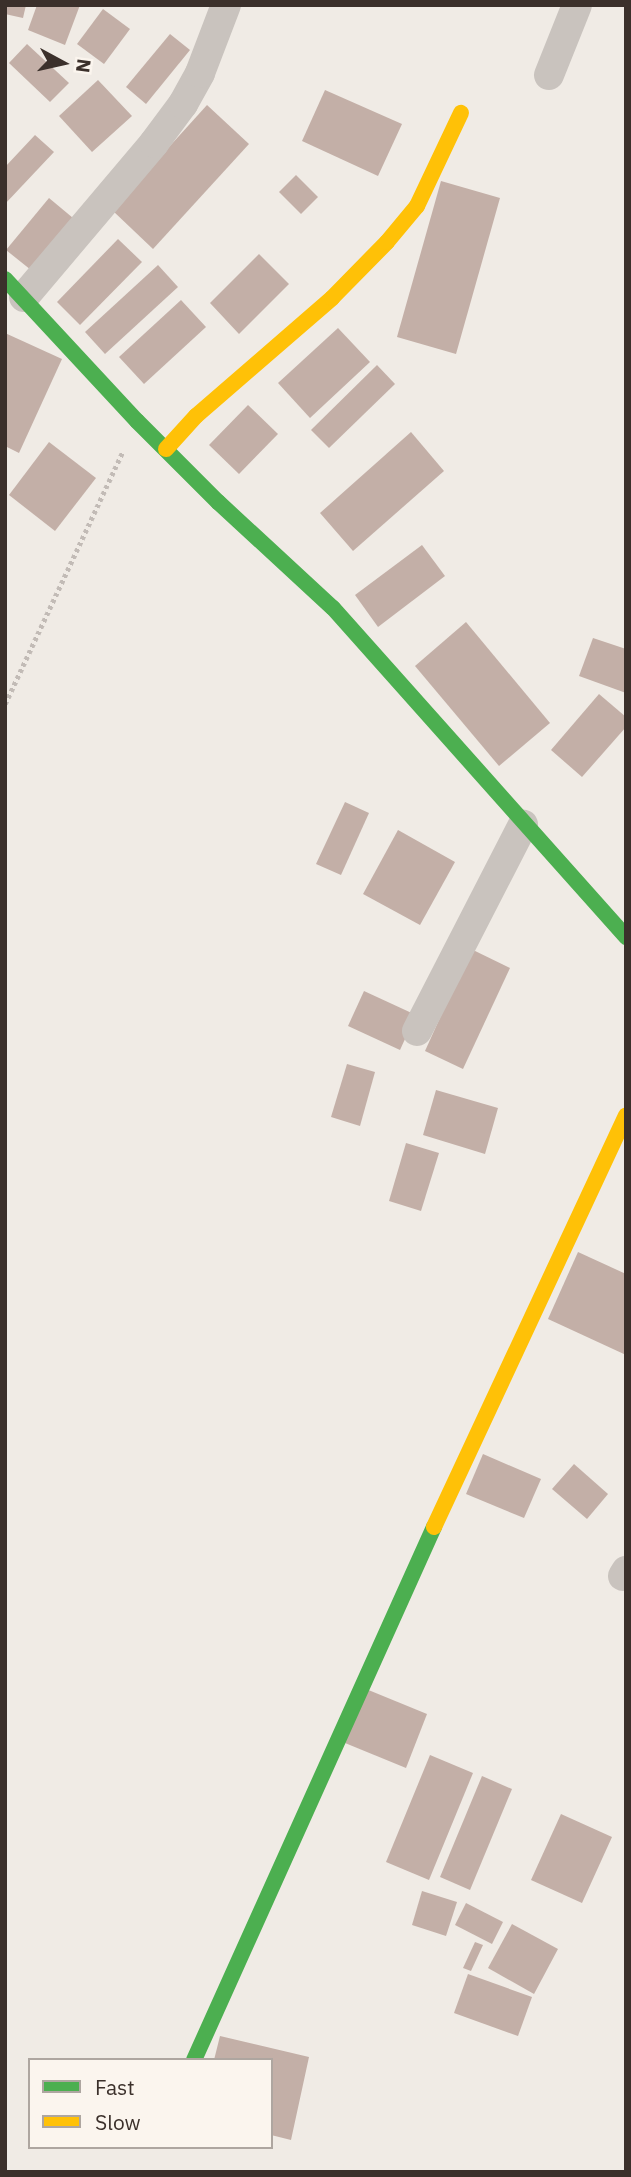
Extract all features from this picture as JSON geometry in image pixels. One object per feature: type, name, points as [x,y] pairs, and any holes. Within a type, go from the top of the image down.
[{"type":"street","points":[[226,5],[201,73],[183,104],[154,144],[15,288],[137,421],[332,608],[523,825],[624,931]]},
{"type":"street","points":[[549,75],[577,5]]},
{"type":"street","points":[[166,449],[196,416],[322,307],[387,242],[417,206],[461,113]]},
{"type":"street","points":[[417,1031],[523,825]]},
{"type":"street","points":[[195,2058],[458,1473],[626,1115]]},
{"type":"path","points":[[5,704],[137,421]]},
{"type":"building","points":[[5,5],[26,5],[23,18],[5,14]]},
{"type":"building","points":[[37,5],[80,5],[65,45],[28,30]]},
{"type":"building","points":[[103,9],[130,29],[104,64],[77,44]]},
{"type":"building","points":[[170,34],[190,50],[146,104],[126,87]]},
{"type":"building","points":[[27,44],[69,83],[50,102],[9,63]]},
{"type":"building","points":[[98,80],[132,116],[92,152],[59,116]]},
{"type":"building","points":[[325,90],[402,124],[378,176],[302,141]]},
{"type":"building","points":[[207,105],[249,144],[153,249],[112,210]]},
{"type":"building","points":[[35,135],[54,152],[5,204],[5,167]]},
{"type":"building","points":[[296,175],[318,197],[301,214],[279,192]]},
{"type":"building","points":[[441,181],[500,198],[456,354],[397,337]]},
{"type":"building","points":[[49,198],[73,218],[31,270],[6,250]]},
{"type":"building","points":[[118,239],[142,262],[80,325],[57,302]]},
{"type":"building","points":[[259,254],[289,284],[239,334],[210,303]]},
{"type":"building","points":[[158,265],[178,287],[105,354],[85,332]]},
{"type":"building","points":[[181,300],[206,327],[144,384],[119,357]]},
{"type":"building","points":[[338,328],[370,362],[310,418],[278,383]]},
{"type":"building","points":[[5,333],[62,359],[19,453],[5,446]]},
{"type":"building","points":[[377,365],[395,384],[329,448],[311,430]]},
{"type":"building","points":[[248,405],[278,434],[239,474],[209,445]]},
{"type":"building","points":[[411,432],[444,471],[353,551],[320,513]]},
{"type":"building","points":[[49,442],[96,478],[55,531],[9,495]]},
{"type":"building","points":[[422,545],[445,576],[378,627],[355,595]]},
{"type":"building","points":[[466,622],[550,723],[499,766],[415,666]]},
{"type":"building","points":[[593,638],[626,649],[626,693],[579,676]]},
{"type":"building","points":[[599,694],[626,717],[626,727],[582,777],[551,750]]},
{"type":"building","points":[[345,802],[369,813],[341,875],[316,864]]},
{"type":"building","points":[[398,830],[455,862],[420,925],[363,894]]},
{"type":"building","points":[[471,949],[510,968],[463,1069],[425,1051]]},
{"type":"building","points":[[364,991],[416,1015],[400,1050],[348,1026]]},
{"type":"building","points":[[347,1064],[375,1072],[360,1126],[331,1117]]},
{"type":"building","points":[[436,1090],[498,1108],[485,1154],[423,1135]]},
{"type":"building","points":[[406,1143],[439,1153],[421,1211],[389,1201]]},
{"type":"building","points":[[578,1252],[626,1274],[626,1355],[548,1319]]},
{"type":"building","points":[[483,1454],[541,1479],[524,1518],[466,1494]]},
{"type":"building","points":[[574,1464],[608,1494],[587,1519],[552,1489]]},
{"type":"building","points":[[366,1689],[427,1714],[406,1768],[345,1743]]},
{"type":"building","points":[[430,1755],[473,1773],[429,1880],[386,1862]]},
{"type":"building","points":[[482,1776],[512,1789],[470,1890],[440,1877]]},
{"type":"building","points":[[561,1814],[612,1837],[582,1903],[531,1880]]},
{"type":"building","points":[[422,1891],[457,1902],[446,1936],[412,1925]]},
{"type":"building","points":[[466,1903],[503,1922],[492,1944],[455,1925]]},
{"type":"building","points":[[512,1924],[558,1949],[534,1994],[488,1968]]},
{"type":"building","points":[[475,1942],[483,1945],[471,1971],[463,1968]]},
{"type":"building","points":[[468,1974],[532,1997],[518,2036],[454,2013]]},
{"type":"building","points":[[220,2036],[309,2057],[291,2140],[273,2136],[273,2058],[214,2058]]},
{"type":"traffic: fast","points":[[5,279],[137,421],[218,502],[333,608],[626,937]]},
{"type":"traffic: fast","points":[[195,2058],[434,1527]]},
{"type":"traffic: slow","points":[[166,449],[196,416],[332,298],[387,242],[417,206],[461,113]]},
{"type":"traffic: slow","points":[[434,1527],[626,1116]]}]
